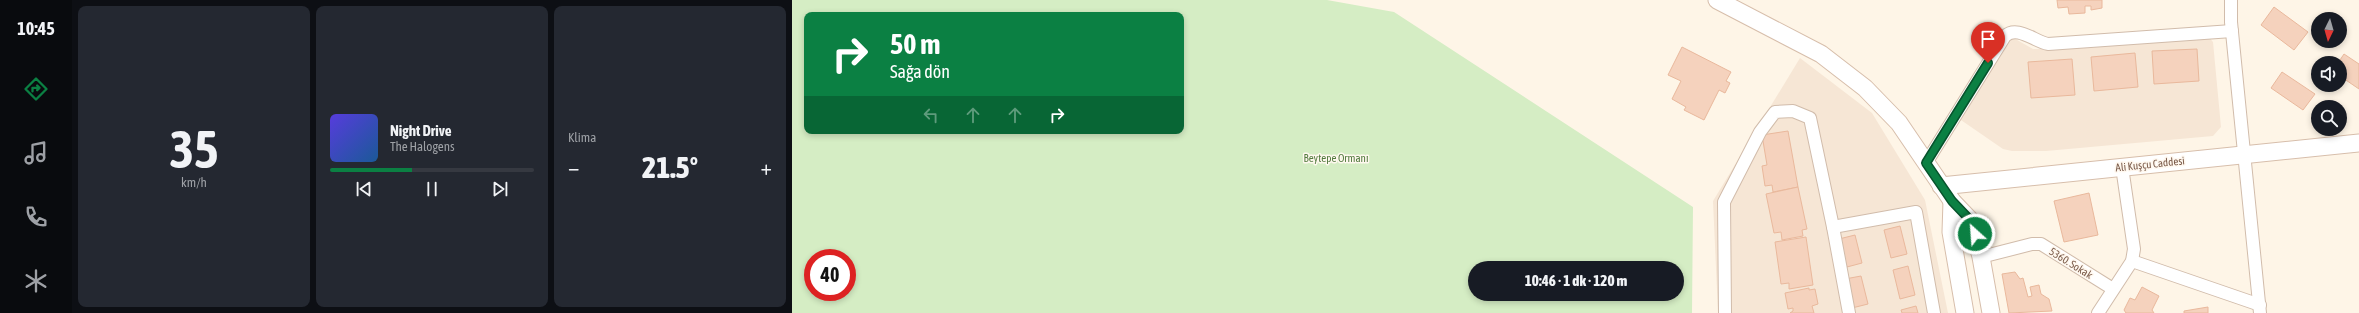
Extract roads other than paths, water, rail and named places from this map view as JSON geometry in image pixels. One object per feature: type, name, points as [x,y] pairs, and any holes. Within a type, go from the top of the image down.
[{"type":"street","points":[[1717,0],[1821,54],[1865,88],[1899,123],[1952,201],[1972,222],[1981,257],[1990,313]]},
{"type":"street","points":[[2132,261],[2260,309],[2232,31],[2231,0]]},
{"type":"street","points":[[1926,163],[2005,36],[2010,32],[2018,31],[2037,41],[2048,44],[2232,31]]},
{"type":"street","points":[[1725,313],[1724,202],[1760,132],[1774,112],[1793,111],[1810,118],[1834,227],[1849,313]]},
{"type":"street","name":"Ali Kuşçu Caddesi","points":[[1941,186],[2359,143]]},
{"type":"street","points":[[2098,313],[2132,261],[2134,249],[2122,167]]},
{"type":"street","points":[[1952,201],[1951,232],[1965,313]]},
{"type":"street","points":[[1834,227],[1916,212],[1934,313]]},
{"type":"street","name":"5360. Sokak","points":[[1981,257],[2032,244],[2041,244],[2113,289]]},
{"type":"park label","name":"Beytepe Ormanı","points":[[1336,158]]}]
